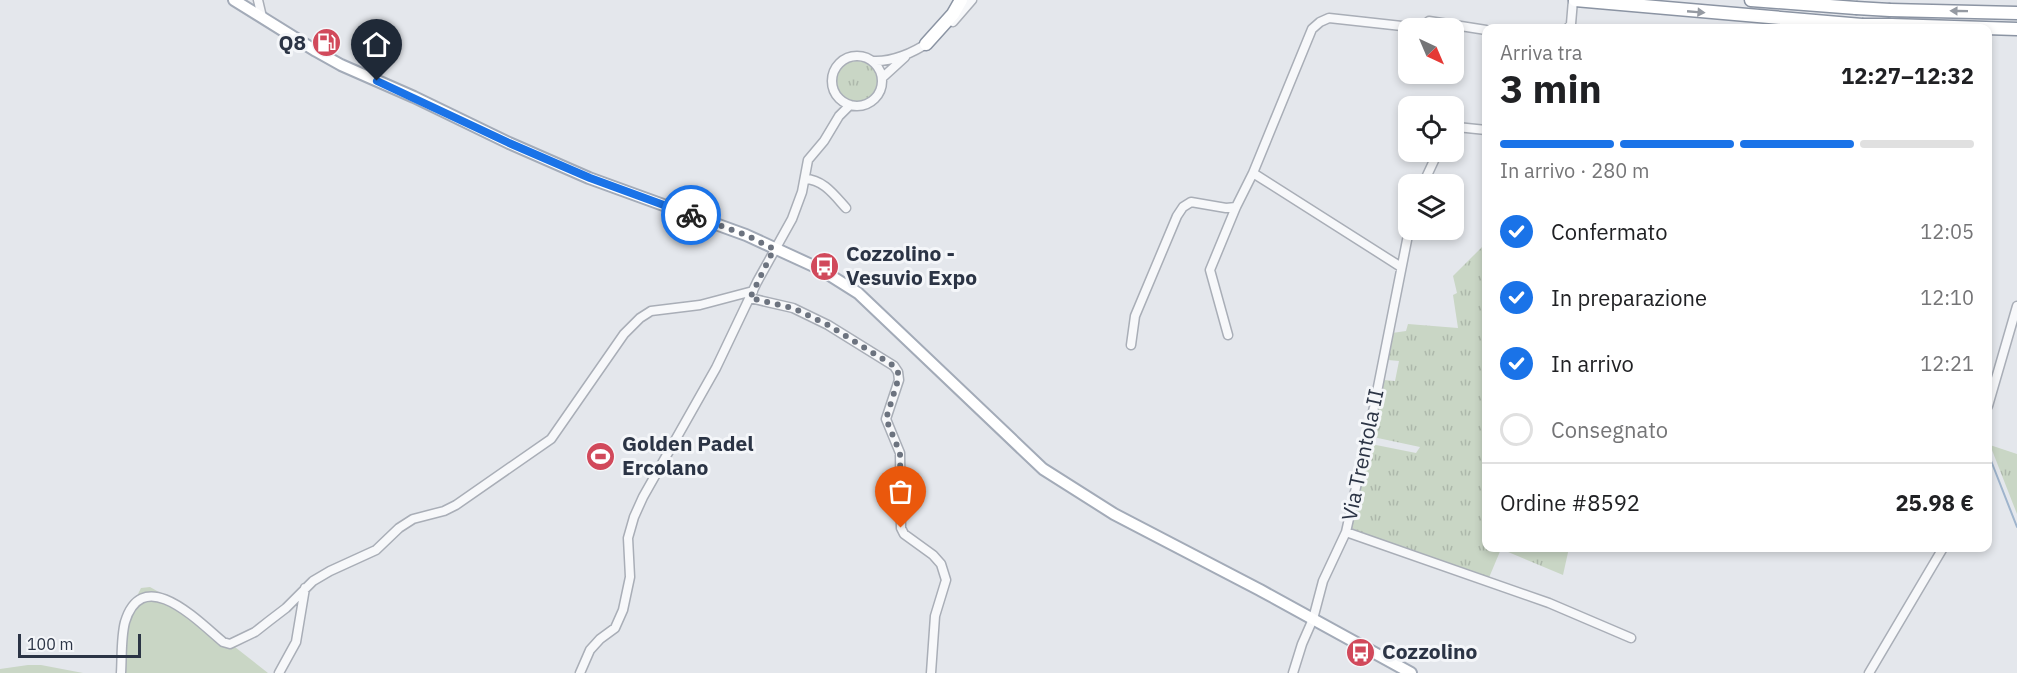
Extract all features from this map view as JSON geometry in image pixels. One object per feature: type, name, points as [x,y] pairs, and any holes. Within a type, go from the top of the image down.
[{"type":"highway","points":[[926,44],[954,14],[961,0]]},
{"type":"highway","points":[[1574,0],[1850,24]]},
{"type":"highway","points":[[1751,0],[1890,10],[2017,13]]},
{"type":"highway","points":[[1992,28],[2017,29]]},
{"type":"main road","points":[[234,0],[341,65],[509,143],[590,178],[746,235],[820,269],[858,293],[1043,469],[1114,514],[1411,673]]},
{"type":"street","points":[[258,0],[262,17]]},
{"type":"street","points":[[882,78],[910,53],[945,32],[972,0]]},
{"type":"street","points":[[1570,24],[1574,0]]},
{"type":"street","points":[[1871,0],[1877,24]]},
{"type":"street","points":[[1228,335],[1210,270],[1312,29],[1329,18],[1420,28],[1430,21],[1482,29]]},
{"type":"street","points":[[873,61],[882,78],[877,97],[860,106],[850,105],[838,98],[833,90],[832,81],[838,64],[846,58],[855,56],[882,61],[910,53]]},
{"type":"street","points":[[838,98],[839,116]]},
{"type":"street","points":[[580,673],[590,650],[615,628],[623,610],[630,577],[628,538],[643,497],[716,368],[774,249],[792,219],[805,179],[808,160],[824,141],[839,116],[850,105]]},
{"type":"street","points":[[1464,128],[1482,130]]},
{"type":"street","points":[[1253,173],[1401,267]]},
{"type":"street","points":[[805,179],[822,184],[846,208]]},
{"type":"street","points":[[1131,345],[1135,316],[1177,216],[1183,207],[1191,202],[1226,208],[1236,207]]},
{"type":"street","name":"Via Trentola II","points":[[1293,673],[1313,619],[1323,581],[1346,532],[1374,407],[1407,240]]},
{"type":"street","points":[[121,673],[125,621],[131,608],[139,600],[154,596],[171,601],[223,642],[230,644],[255,632],[286,608],[313,581],[376,550],[399,528],[413,519],[444,511],[456,505],[551,439],[624,333],[639,318],[651,310],[700,305],[752,294],[793,308],[828,325],[894,366],[898,372],[898,380],[886,419],[900,453],[901,528],[904,534],[933,555],[941,564],[946,580],[935,616],[931,673]]},
{"type":"street","points":[[1992,394],[2014,331],[2017,306]]},
{"type":"street","points":[[1346,532],[1549,603],[1631,638]]},
{"type":"street","points":[[1869,673],[1941,552]]},
{"type":"street","points":[[279,673],[296,642],[305,588]]},
{"type":"green space","points":[[857,61],[871,67],[877,81],[871,95],[857,101],[843,95],[837,81],[843,67]]},
{"type":"green space","points":[[1482,247],[1482,552],[1500,552],[1488,580],[1348,527],[1371,446],[1416,453],[1420,447],[1373,437],[1384,380],[1395,381],[1399,361],[1388,360],[1392,333],[1406,331],[1408,324],[1458,328],[1453,295],[1457,293],[1453,276]]},
{"type":"green space","points":[[1992,446],[2017,454],[2017,514],[1992,450]]},
{"type":"green space","points":[[1508,552],[1568,552],[1563,575]]},
{"type":"green space","points":[[150,587],[180,604],[268,673],[120,673],[122,634],[141,588]]},
{"type":"green space","points":[[41,665],[83,673],[0,673],[0,669]]},
{"type":"waterway","points":[[1992,463],[2017,527]]},
{"type":"way so far","points":[[691,215],[746,235],[774,249],[750,298],[793,308],[828,325],[894,366],[898,372],[898,380],[886,419],[900,453],[901,528]]},
{"type":"place","name":"Q8","points":[[327,43]]},
{"type":"place","name":"Cozzolino - Vesuvio Expo","points":[[825,266]]},
{"type":"place","name":"Golden Padel Ercolano","points":[[601,456]]},
{"type":"place","name":"Cozzolino","points":[[1361,652]]},
{"type":"route","points":[[377,81],[590,178],[691,215]]}]
